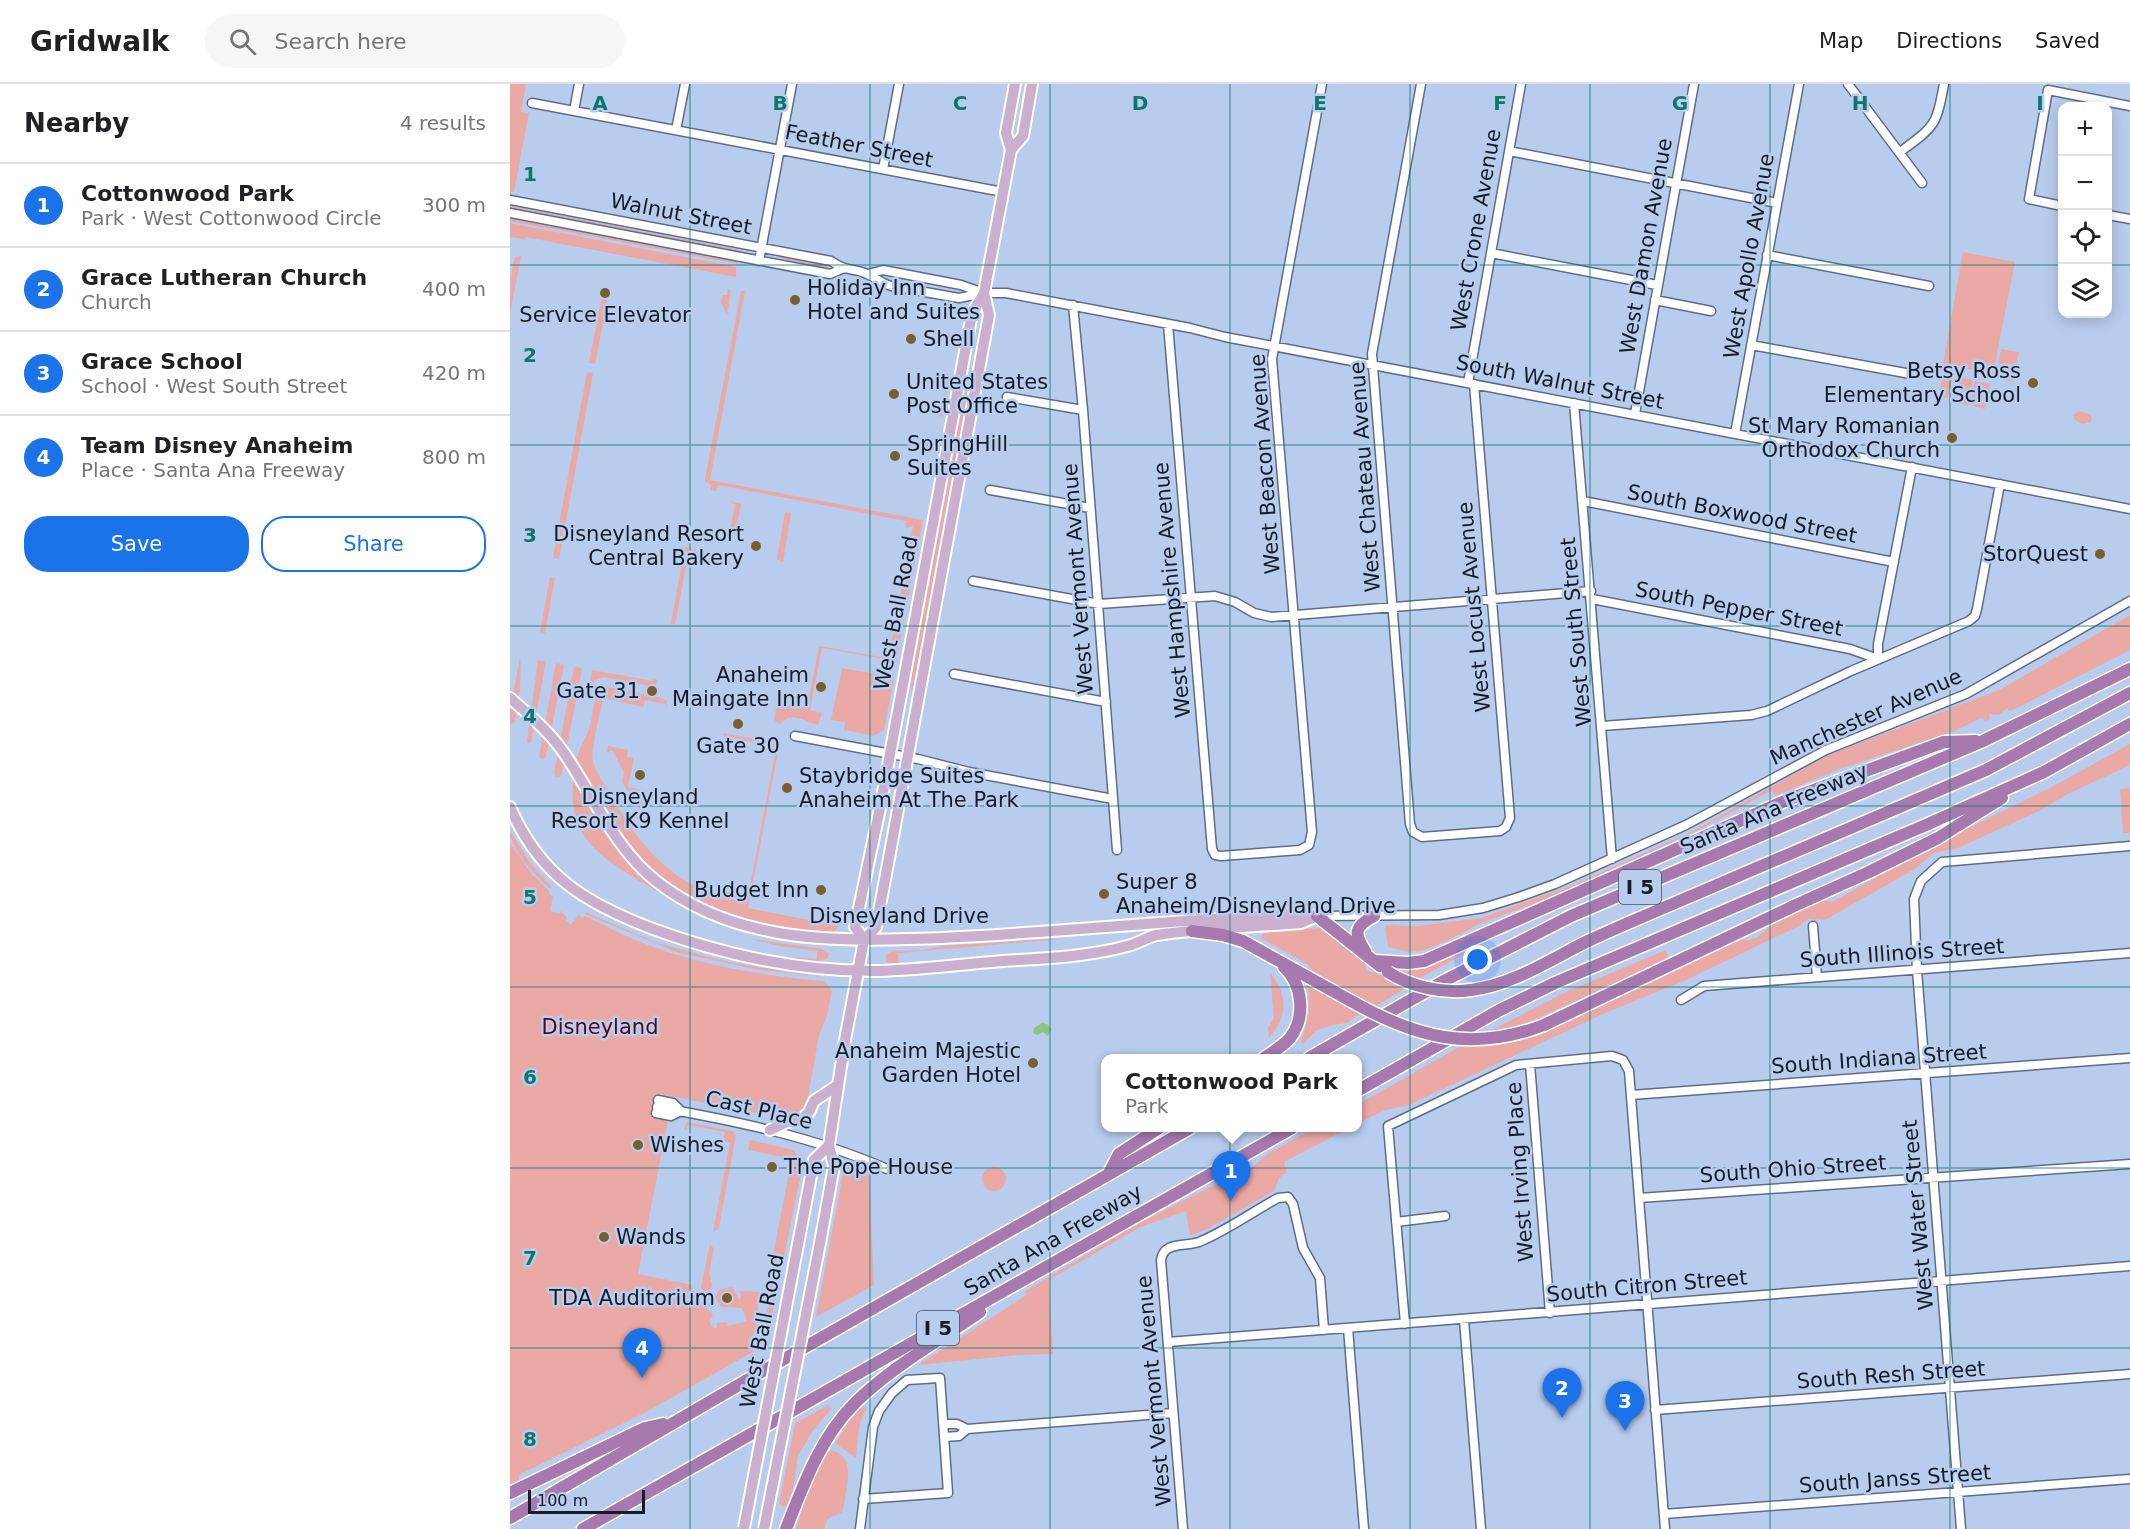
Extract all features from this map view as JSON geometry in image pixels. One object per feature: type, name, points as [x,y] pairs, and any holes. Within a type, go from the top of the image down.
[{"type":"highway","name":"Santa Ana Freeway","points":[[1318,1054],[1464,971],[1571,916],[1983,741],[2130,669]]},
{"type":"highway","points":[[1317,916],[1388,972],[1408,982],[1443,991],[1468,991],[1489,987],[1597,937],[1977,774],[2130,693]]},
{"type":"highway","name":"I 5","points":[[1362,1088],[1498,1011],[1555,983],[1926,825],[2044,772],[2130,724]]},
{"type":"highway","points":[[1374,916],[1362,922],[1357,940],[1371,958],[1408,963],[1424,961],[1787,800],[1944,742],[1983,741]]},
{"type":"highway","points":[[1192,931],[1233,938],[1264,952],[1401,1026],[1440,1037],[1469,1039],[1499,1037],[1529,1031],[1544,1025],[1867,873],[1938,838],[2044,772]]},
{"type":"highway","points":[[1264,952],[1278,962],[1294,979],[1301,1007],[1292,1035],[1271,1054]]},
{"type":"highway","points":[[1107,1176],[1119,1154],[1153,1132]]},
{"type":"highway","name":"Santa Ana Freeway","points":[[510,1518],[1183,1132]]},
{"type":"highway","name":"Santa Ana Freeway","points":[[583,1529],[1285,1132]]},
{"type":"highway","points":[[786,1529],[805,1480],[820,1451],[853,1405],[893,1372],[1048,1265]]},
{"type":"highway","points":[[510,1493],[645,1428],[676,1421]]},
{"type":"main road","name":"West Ball Road","points":[[864,940],[855,927],[972,314],[984,293],[1011,150],[1006,133],[1015,84]]},
{"type":"main road","name":"West Ball Road","points":[[1011,150],[1023,136],[1032,84]]},
{"type":"main road","name":"West Ball Road","points":[[764,1529],[834,1166],[829,1145],[844,1040],[864,940],[876,927],[989,315],[984,293]]},
{"type":"main road","name":"Disneyland Drive","points":[[510,698],[534,718],[563,751],[604,819],[631,855],[655,881],[686,901],[722,919],[764,931],[802,937],[864,940],[996,936],[1302,912],[1317,916]]},
{"type":"main road","name":"Disneyland Drive","points":[[510,807],[531,848],[558,878],[584,896],[678,938],[745,956],[796,964],[859,970],[931,967],[1086,954],[1132,944],[1153,936],[1301,923],[1317,916]]},
{"type":"main road","points":[[770,1130],[786,1122],[801,1120],[811,1109],[814,1101],[838,1084]]},
{"type":"main road","name":"West Ball Road","points":[[744,1528],[814,1160],[829,1145]]},
{"type":"street","points":[[574,111],[579,84]]},
{"type":"street","points":[[676,130],[685,84]]},
{"type":"street","points":[[759,261],[792,84]]},
{"type":"street","points":[[883,169],[899,84]]},
{"type":"street","name":"West Beacon Avenue","points":[[1309,845],[1312,832],[1272,359],[1322,84]]},
{"type":"street","name":"West Chateau Avenue","points":[[1415,834],[1410,824],[1372,354],[1421,84]]},
{"type":"street","name":"West Crone Avenue","points":[[1471,383],[1521,84]]},
{"type":"street","name":"West Damon Avenue","points":[[1635,414],[1694,84]]},
{"type":"street","name":"West Apollo Avenue","points":[[1735,434],[1798,84]]},
{"type":"street","points":[[1848,84],[1922,183]]},
{"type":"street","points":[[1900,152],[1934,124],[1944,84]]},
{"type":"street","points":[[2058,205],[2029,199],[2049,90],[2130,106]]},
{"type":"street","name":"Feather Street","points":[[532,103],[1003,192]]},
{"type":"street","points":[[1509,151],[1777,203]]},
{"type":"street","name":"Walnut Street","points":[[510,200],[831,261],[842,269],[868,274],[883,270],[961,285],[984,293]]},
{"type":"street","name":"Walnut Street","points":[[510,213],[830,274],[842,269]]},
{"type":"street","points":[[2112,216],[2130,219]]},
{"type":"street","points":[[1491,253],[1658,285]]},
{"type":"street","points":[[1767,255],[1929,286]]},
{"type":"street","name":"Walnut Street","points":[[868,274],[880,284],[959,298],[984,293]]},
{"type":"street","name":"South Walnut Street","points":[[984,293],[1006,293],[1073,305],[1373,365],[2130,509]]},
{"type":"street","points":[[1655,300],[1711,310]]},
{"type":"street","name":"West Vermont Avenue","points":[[1073,305],[1118,850]]},
{"type":"street","name":"West Hampshire Avenue","points":[[1168,324],[1213,853],[1221,856],[1277,852],[1300,850],[1309,845]]},
{"type":"street","points":[[1751,345],[1911,374]]},
{"type":"street","name":"West Locust Avenue","points":[[1415,834],[1427,837],[1503,830],[1510,815],[1471,383]]},
{"type":"street","points":[[1007,397],[1083,410]]},
{"type":"street","name":"West South Street","points":[[1574,403],[1592,595],[1612,859]]},
{"type":"street","points":[[1878,659],[1878,644],[1912,467]]},
{"type":"street","points":[[1602,726],[1759,713],[1972,619],[1977,609],[2000,484]]},
{"type":"street","points":[[990,490],[1090,508]]},
{"type":"street","name":"South Boxwood Street","points":[[1583,501],[1894,562]]},
{"type":"street","name":"South Pepper Street","points":[[973,581],[1099,604],[1222,597],[1265,616],[1293,616],[1491,599],[1592,595],[1850,650],[1878,659]]},
{"type":"street","name":"Manchester Avenue","points":[[1612,859],[1696,820],[1826,750],[1966,694],[2130,601]]},
{"type":"street","points":[[954,674],[1106,702]]},
{"type":"street","points":[[795,736],[1113,799]]},
{"type":"street","name":"West Water Street","points":[[1961,1529],[1917,970],[1914,898],[1921,881],[1942,862],[2130,846]]},
{"type":"street","name":"Disneyland Drive","points":[[1317,916],[1439,915],[1483,908],[1519,897],[1612,859]]},
{"type":"street","points":[[1814,926],[1817,977]]},
{"type":"street","name":"South Illinois Street","points":[[1681,1000],[1704,986],[2130,953]]},
{"type":"street","points":[[1406,1324],[1388,1126],[1516,1065],[1612,1056],[1623,1060],[1629,1071],[1665,1529]]},
{"type":"street","name":"South Indiana Street","points":[[1631,1095],[2130,1058]]},
{"type":"street","name":"West Irving Place","points":[[1530,1064],[1550,1313]]},
{"type":"street","name":"Cast Place","points":[[657,1107],[671,1116],[682,1111],[829,1145],[887,1169]]},
{"type":"street","name":"South Ohio Street","points":[[1639,1198],[2130,1164]]},
{"type":"street","points":[[1295,1187],[1289,1197],[1293,1204],[1304,1248],[1320,1278],[1324,1330]]},
{"type":"street","name":"West Vermont Avenue","points":[[1183,1529],[1161,1260],[1164,1250],[1168,1247],[1200,1241],[1278,1198],[1289,1197]]},
{"type":"street","points":[[1396,1222],[1446,1216]]},
{"type":"street","name":"South Citron Street","points":[[1168,1342],[2130,1266]]},
{"type":"street","points":[[1464,1320],[1481,1529]]},
{"type":"street","points":[[1348,1328],[1364,1529]]},
{"type":"street","name":"South Resh Street","points":[[1655,1410],[2130,1374]]},
{"type":"street","points":[[860,1529],[863,1499],[873,1427],[879,1411],[892,1393],[907,1380],[940,1378],[948,1493],[863,1499]]},
{"type":"street","points":[[944,1424],[957,1424],[967,1429],[1173,1413]]},
{"type":"street","points":[[944,1437],[959,1436],[967,1429]]},
{"type":"street","name":"South Janss Street","points":[[1664,1514],[2130,1479]]},
{"type":"green space","points":[[510,84],[526,84],[521,112],[529,113],[514,192],[510,192]]},
{"type":"green space","points":[[510,206],[740,250],[744,254],[510,210]]},
{"type":"green space","points":[[510,218],[728,259],[737,261],[738,264],[510,221]]},
{"type":"green space","points":[[510,223],[736,267],[736,277],[525,237],[525,239],[510,237]]},
{"type":"green space","points":[[1963,252],[2015,262],[1993,374],[1943,364]]},
{"type":"green space","points":[[774,254],[828,264],[828,266],[825,268],[788,261]]},
{"type":"green space","points":[[521,256],[510,315],[513,263],[515,257]]},
{"type":"green space","points":[[728,288],[731,291],[727,315],[721,302],[723,295],[727,295]]},
{"type":"green space","points":[[741,291],[745,291],[710,480],[923,520],[895,668],[889,667],[890,660],[822,648],[810,710],[822,713],[818,725],[794,717],[780,724],[774,720],[777,703],[807,708],[819,646],[881,657],[883,649],[887,650],[888,644],[891,644],[913,526],[906,528],[906,521],[718,485],[716,491],[710,490],[711,485],[705,482],[705,479]]},
{"type":"green space","points":[[602,295],[608,296],[595,364],[589,363]]},
{"type":"green space","points":[[2001,349],[2019,352],[2013,382],[1996,378]]},
{"type":"green space","points":[[587,372],[593,373],[559,559],[553,558]]},
{"type":"green space","points":[[945,373],[950,374],[942,417],[935,414],[936,411],[942,411],[947,380],[942,377]]},
{"type":"green space","points":[[1957,377],[1973,380],[1968,405],[1953,402]]},
{"type":"green space","points":[[1942,378],[1952,379],[1948,398],[1939,396]]},
{"type":"green space","points":[[966,379],[967,398],[912,696],[911,678]]},
{"type":"green space","points":[[1975,381],[1990,384],[1985,409],[1970,405]]},
{"type":"green space","points":[[2079,411],[2090,414],[2091,422],[2082,424],[2075,420],[2073,415]]},
{"type":"green space","points":[[729,501],[741,504],[735,534],[729,533],[735,505]]},
{"type":"green space","points":[[785,512],[791,513],[783,562],[777,559]]},
{"type":"green space","points":[[685,547],[696,551],[689,550],[675,625],[671,623]]},
{"type":"green space","points":[[550,577],[555,578],[545,633],[540,632]]},
{"type":"green space","points":[[2130,615],[2130,650],[2015,709],[2009,711],[2007,708],[1999,715],[1989,714],[1990,719],[1986,721],[1981,718],[1955,731],[1837,770],[1775,796],[1772,790],[1703,828],[1542,901],[1481,923],[1424,950],[1410,952],[1388,947],[1385,925],[1417,926],[1481,918],[1570,886],[1693,831],[1828,755],[1999,690]]},
{"type":"green space","points":[[520,657],[518,705],[515,722],[510,725],[510,710]]},
{"type":"green space","points":[[538,660],[546,661],[531,742],[528,744],[527,741]]},
{"type":"green space","points":[[556,663],[564,665],[546,757],[542,760],[539,757]]},
{"type":"green space","points":[[574,667],[582,668],[562,773],[561,776],[556,777],[554,774]]},
{"type":"green space","points":[[842,668],[894,677],[884,730],[874,736],[844,730],[845,722],[831,720]]},
{"type":"green space","points":[[592,670],[657,680],[655,687],[603,677],[595,680],[589,690]]},
{"type":"green space","points":[[603,686],[667,701],[666,711],[666,704],[645,700],[643,707],[603,698],[592,757],[598,775],[636,834],[650,851],[683,879],[702,890],[723,897],[747,902],[775,755],[767,751],[768,745],[724,736],[723,733],[770,742],[776,741],[779,747],[748,908],[839,926],[833,933],[769,924],[713,907],[687,894],[663,877],[640,856],[618,830],[590,782],[581,789],[606,831],[658,888],[656,891],[599,853],[587,839],[578,823],[573,805],[573,782],[579,752],[590,725],[596,693],[598,688]]},
{"type":"green space","points":[[2130,744],[2130,765],[2068,794],[2039,811],[1958,848],[1934,853],[1915,869],[1825,920],[1808,919],[1799,926],[1686,980],[1603,1014],[1409,1105],[1386,1110],[1362,1121],[1362,1102],[1461,1046],[1504,1044],[1537,1036],[1740,939],[1756,938],[1773,924],[1821,899],[1832,902],[1936,844],[2050,788]]},
{"type":"green space","points":[[608,746],[628,750],[627,757],[634,758],[628,787],[647,791],[643,809],[639,808],[622,782],[624,772],[612,750],[607,753]]},
{"type":"green space","points":[[2130,788],[2130,833],[2123,833],[2120,789]]},
{"type":"green space","points":[[510,831],[531,864],[552,887],[550,889],[519,855],[511,839]]},
{"type":"green space","name":"Disneyland","points":[[510,843],[531,873],[553,896],[550,911],[559,913],[561,911],[571,925],[579,914],[581,918],[585,916],[632,938],[691,959],[735,969],[824,981],[832,990],[827,1016],[819,1035],[807,1103],[799,1113],[788,1117],[786,1114],[757,1108],[756,1113],[660,1094],[656,1113],[668,1120],[638,1274],[692,1285],[691,1298],[697,1298],[713,1315],[709,1321],[713,1328],[717,1328],[717,1323],[727,1322],[728,1326],[747,1321],[742,1308],[721,1307],[715,1297],[719,1290],[732,1287],[739,1299],[741,1299],[740,1291],[759,1292],[757,1325],[752,1337],[763,1334],[765,1345],[648,1411],[519,1475],[519,1481],[510,1486]]},
{"type":"green space","points":[[585,912],[658,943],[686,951],[729,962],[824,977],[761,970],[679,953],[585,914]]},
{"type":"green space","points":[[1520,924],[1418,979],[1392,969],[1393,966],[1428,965]]},
{"type":"green space","points":[[1320,928],[1366,964],[1366,971],[1374,972],[1406,988],[1376,1006],[1314,973],[1307,964],[1261,938],[1264,932]]},
{"type":"green space","points":[[751,939],[822,949],[829,954],[828,958],[819,961],[792,959],[793,957],[817,959],[817,951],[779,946]]},
{"type":"green space","points":[[1062,939],[898,953],[899,964],[886,962],[886,955],[892,951]]},
{"type":"green space","points":[[1666,950],[1668,959],[1530,1022],[1490,1031],[1568,991]]},
{"type":"green space","points":[[1270,973],[1280,989],[1283,1006],[1279,1022],[1269,1038],[1268,1028],[1274,1018]]},
{"type":"green space","points":[[1307,981],[1359,1014],[1347,1023],[1317,1030],[1303,1044],[1300,1041],[1308,1012]]},
{"type":"green space","points":[[687,1122],[732,1131],[736,1135],[719,1227],[713,1232],[730,1143],[723,1141],[725,1132],[688,1125],[686,1130],[684,1128]]},
{"type":"green space","points":[[1308,1132],[1341,1132],[1284,1162],[1287,1172],[1279,1178],[1274,1191],[1209,1228],[1190,1236],[1186,1211],[1140,1227],[1049,1280],[1053,1354],[1018,1355],[918,1365],[1027,1295],[1024,1292],[1135,1225],[1210,1187],[1230,1181],[1250,1169],[1269,1153]]},
{"type":"green space","points":[[750,1140],[794,1150],[803,1164],[768,1335],[763,1334],[769,1302],[764,1301],[788,1179],[787,1158],[748,1150]]},
{"type":"green space","points":[[856,1167],[869,1173],[874,1285],[816,1317],[843,1173]]},
{"type":"green space","points":[[994,1167],[1002,1171],[1006,1179],[1002,1187],[994,1191],[986,1187],[982,1179],[986,1171]]},
{"type":"green space","points":[[710,1244],[714,1249],[709,1274],[712,1285],[711,1289],[703,1293],[701,1287]]},
{"type":"green space","points":[[829,1405],[831,1409],[812,1432],[798,1456],[793,1489],[784,1507],[779,1504],[795,1423]]},
{"type":"green space","points":[[863,1406],[867,1409],[860,1426],[856,1458],[835,1443],[850,1420]]},
{"type":"green space","points":[[831,1450],[842,1456],[847,1464],[847,1487],[842,1512],[828,1519],[825,1529],[796,1529],[814,1476],[824,1457]]},
{"type":"shaded area","points":[[1042,1023],[1052,1029],[1048,1036],[1043,1032],[1037,1035],[1033,1033],[1034,1028]]},
{"type":"place","name":"Service Elevator","points":[[605,293]]},
{"type":"place","name":"Holiday Inn Hotel and Suites","points":[[795,300]]},
{"type":"place","name":"Shell","points":[[911,339]]},
{"type":"place","name":"Betsy Ross Elementary School","points":[[2033,383]]},
{"type":"place","name":"United States Post Office","points":[[894,394]]},
{"type":"place","name":"St Mary Romanian Orthodox Church","points":[[1952,438]]},
{"type":"place","name":"SpringHill Suites","points":[[895,456]]},
{"type":"place","name":"Disneyland Resort Central Bakery","points":[[756,546]]},
{"type":"place","name":"StorQuest","points":[[2100,554]]},
{"type":"place","name":"Anaheim Maingate Inn","points":[[821,687]]},
{"type":"place","name":"Gate 31","points":[[652,691]]},
{"type":"place","name":"Gate 30","points":[[738,724]]},
{"type":"place","name":"Disneyland Resort K9 Kennel","points":[[640,775]]},
{"type":"place","name":"Staybridge Suites Anaheim At The Park","points":[[787,788]]},
{"type":"place","name":"Budget Inn","points":[[821,890]]},
{"type":"place","name":"Super 8 Anaheim/Disneyland Drive","points":[[1104,894]]},
{"type":"place","name":"Anaheim Majestic Garden Hotel","points":[[1033,1063]]},
{"type":"place","name":"Wishes","points":[[638,1145]]},
{"type":"place","name":"The Pope House","points":[[772,1167]]},
{"type":"place","name":"Cottonwood Park","points":[[1231,1201]]},
{"type":"place","name":"Wands","points":[[604,1237]]},
{"type":"place","name":"TDA Auditorium","points":[[727,1298]]},
{"type":"place","name":"Team Disney Anaheim","points":[[642,1378]]},
{"type":"place","name":"Grace Lutheran Church","points":[[1562,1418]]},
{"type":"place","name":"Grace School","points":[[1625,1431]]}]
